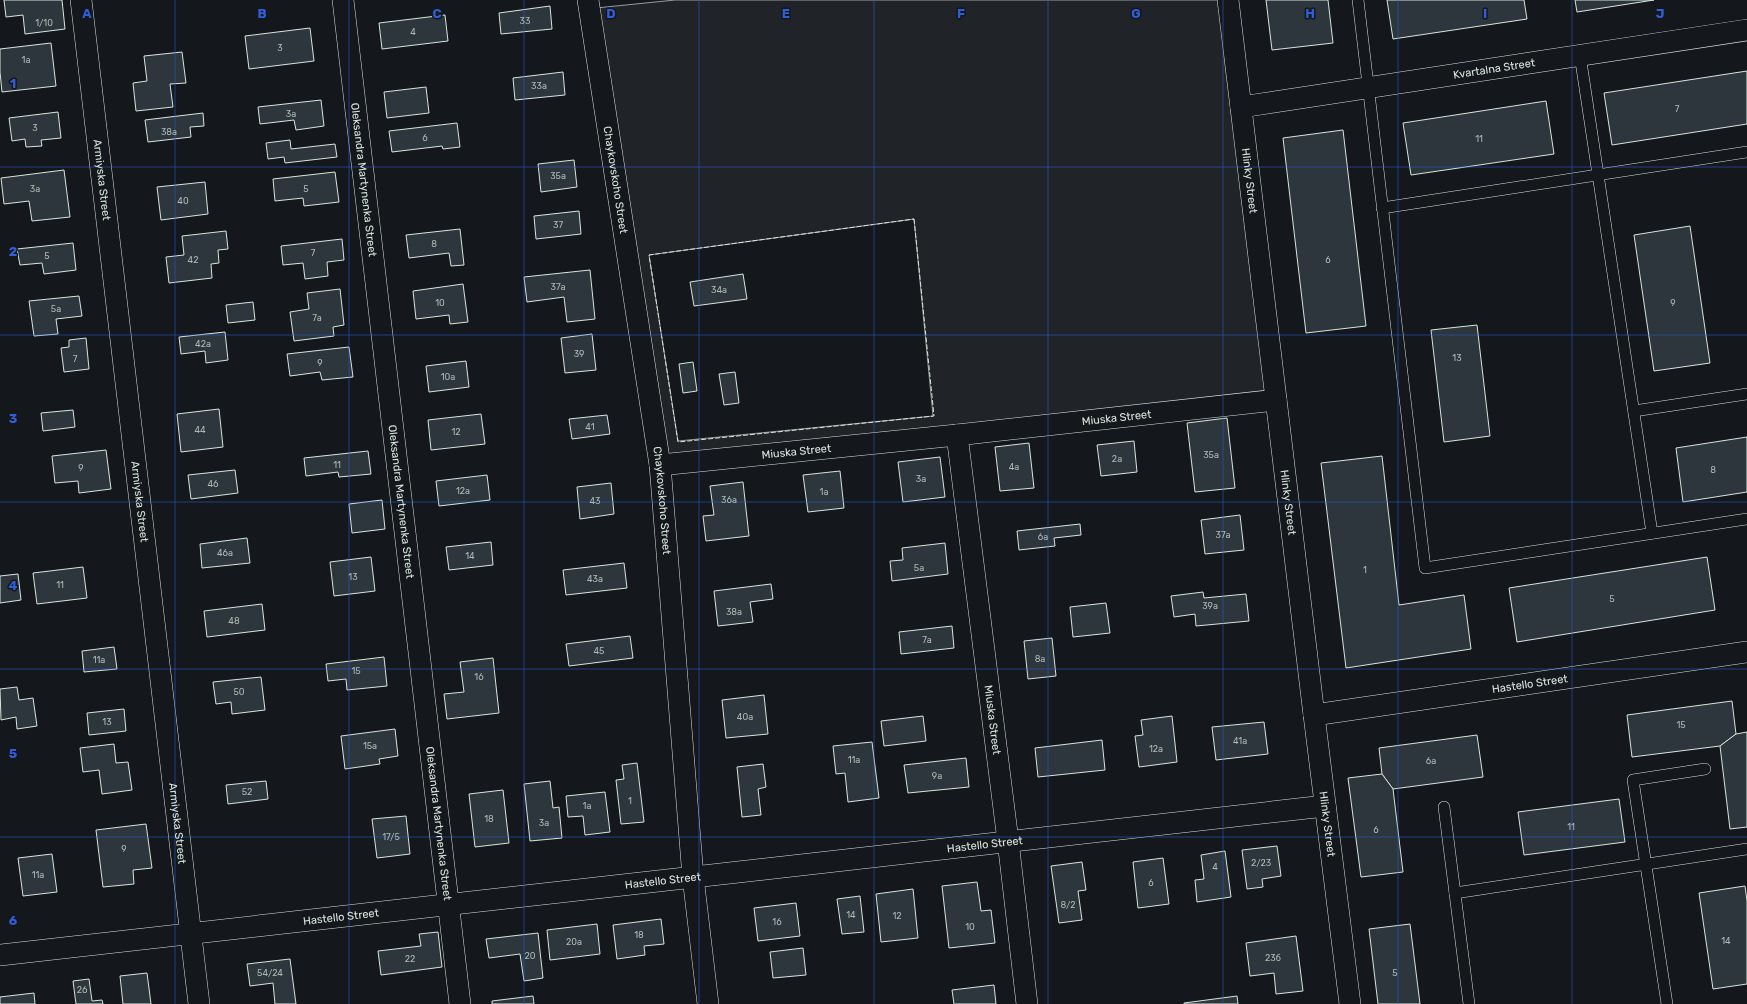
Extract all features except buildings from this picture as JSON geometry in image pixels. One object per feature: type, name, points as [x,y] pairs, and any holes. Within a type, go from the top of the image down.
[{"type":"street","name":"Armiyska Street","points":[[81,0],[199,1004]]},
{"type":"street","name":"Oleksandra Martynenka Street","points":[[343,0],[460,1004]]},
{"type":"street","name":"Chaykovskoho Street","points":[[592,0],[660,465],[693,877],[708,1004]]},
{"type":"street","name":"Hlinky Street","points":[[1228,0],[1350,1004]]},
{"type":"street","name":"Kvartalna Street","points":[[1241,106],[1747,30]]},
{"type":"street","name":"Miuska Street","points":[[660,465],[957,435],[1276,400]]},
{"type":"street","name":"Miuska Street","points":[[957,435],[1027,1004]]},
{"type":"street","name":"Hastello Street","points":[[1314,715],[1747,652]]},
{"type":"street","name":"Hastello Street","points":[[0,955],[1325,806]]},
{"type":"lane","points":[[1358,0],[1425,568],[1747,519]]},
{"type":"lane","points":[[1580,55],[1652,534]]},
{"type":"lane","points":[[1382,208],[1747,152]]},
{"type":"lane","points":[[1634,412],[1747,394]]},
{"type":"lane","points":[[1667,1004],[1633,780],[1705,769]]},
{"type":"lane","points":[[1444,807],[1469,1004]]},
{"type":"lane","points":[[1455,893],[1747,849]]},
{"type":"shaded area","points":[[675,0],[1222,0],[1269,394],[666,459],[596,8]],"holes":[[[914,219],[933,416],[678,441],[649,255]]]},
{"type":"fence","points":[[914,219],[934,416],[678,442],[649,255],[914,219]]}]
